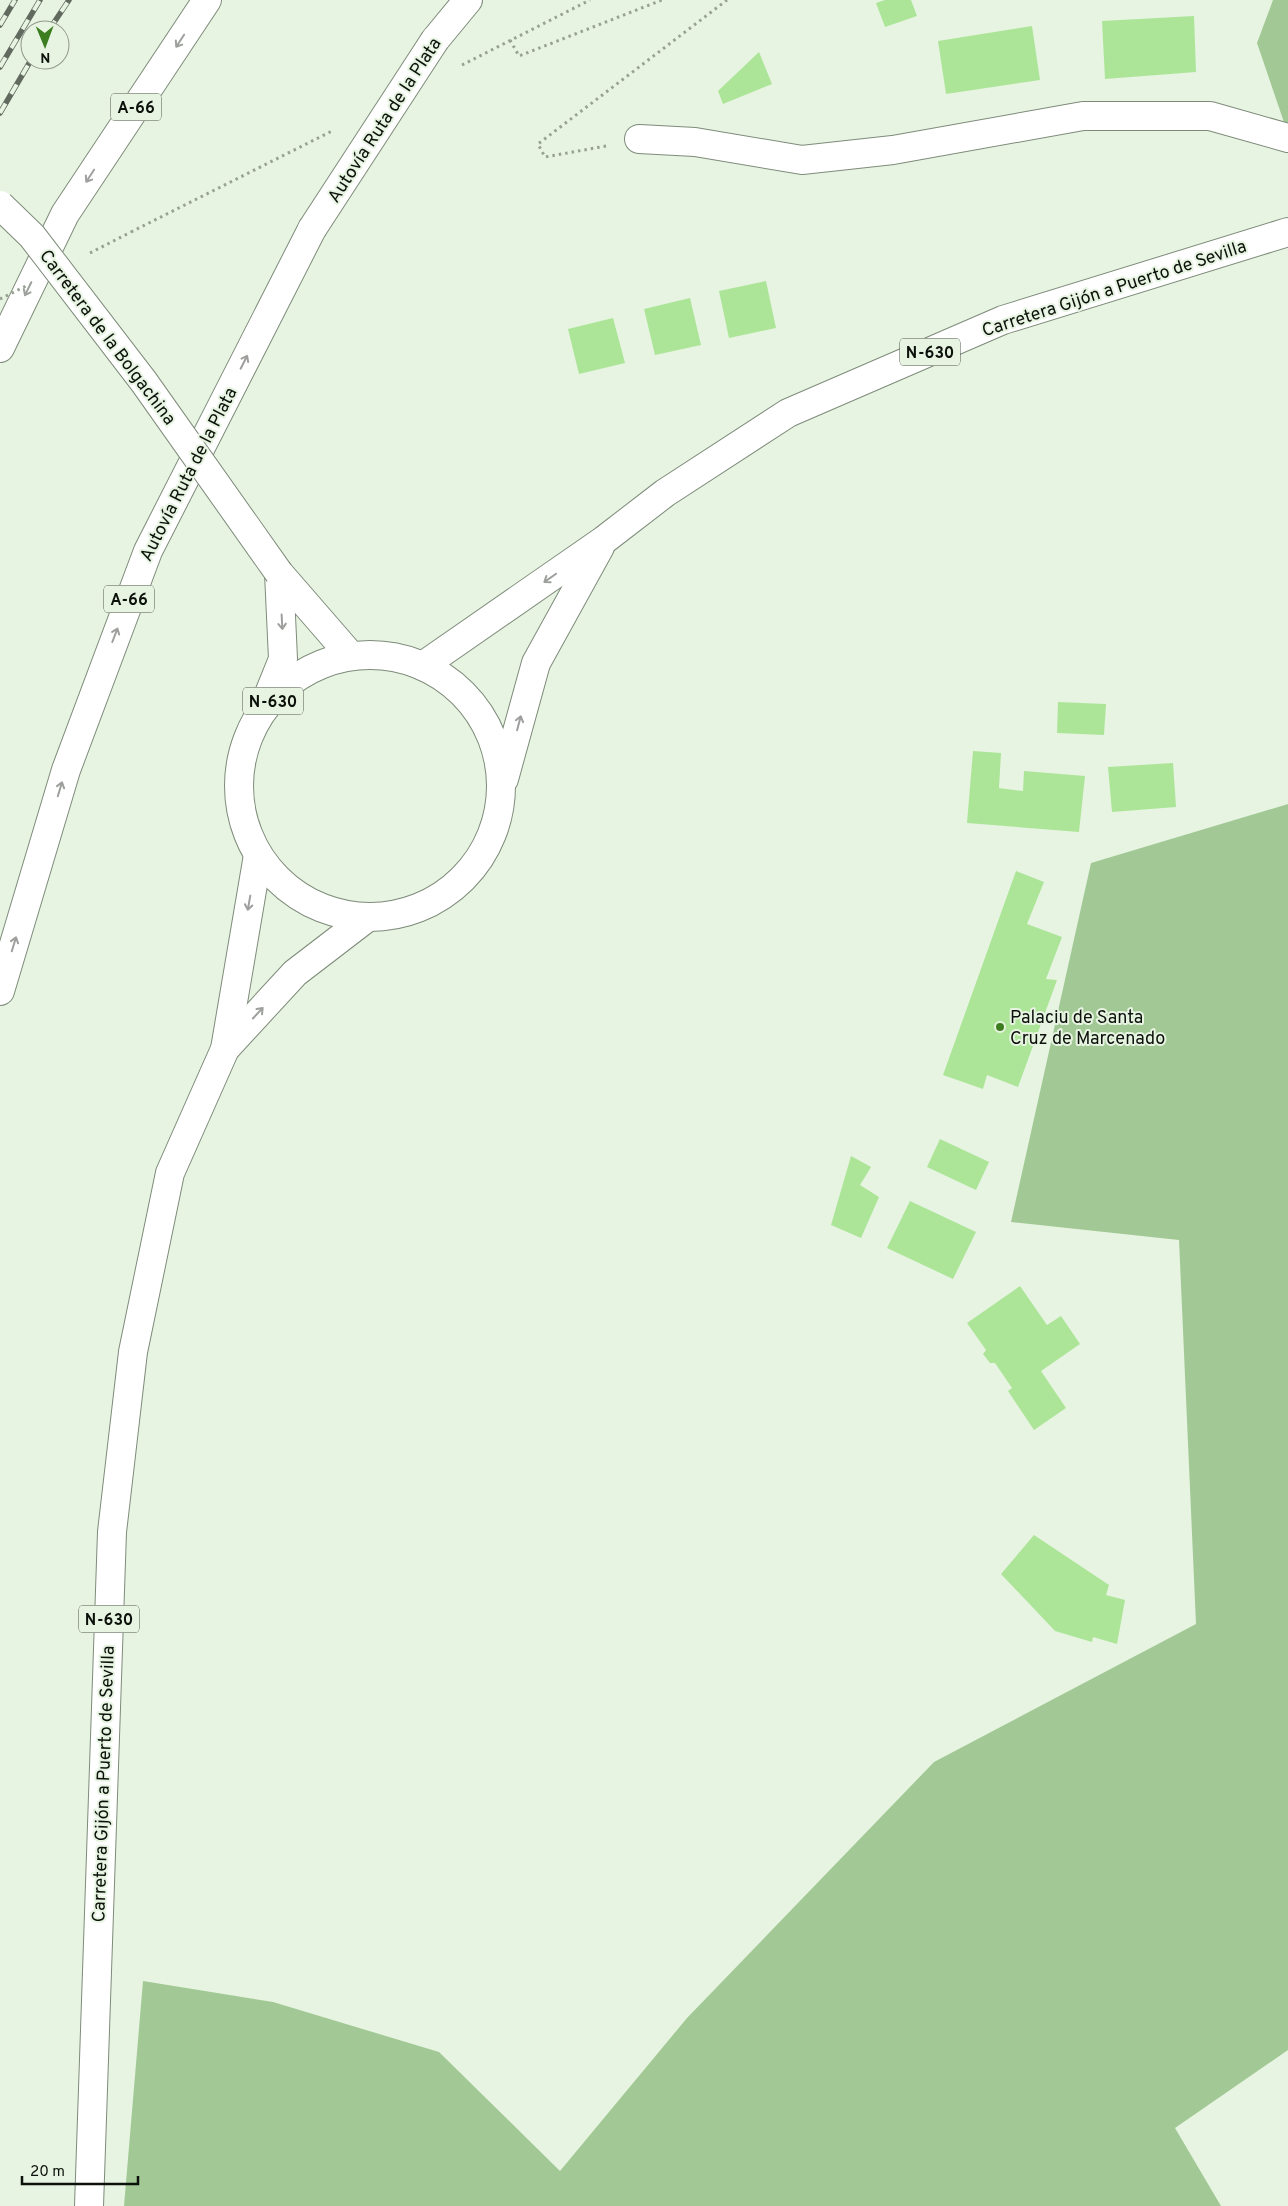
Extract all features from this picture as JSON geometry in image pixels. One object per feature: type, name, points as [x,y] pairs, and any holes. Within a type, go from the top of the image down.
[{"type":"main road","name":"A-66","points":[[0,348],[65,214],[207,0]]},
{"type":"main road","name":"Autovía Ruta de la Plata","points":[[0,991],[66,770],[148,551],[312,229],[435,40],[468,0]]},
{"type":"main road","points":[[639,139],[695,142],[802,160],[893,150],[1083,116],[1210,116],[1288,138]]},
{"type":"main road","name":"Carretera de la Bolgachina","points":[[0,205],[32,236],[144,382],[279,573],[351,656]]},
{"type":"main road","name":"Carretera Gijón a Puerto de Sevilla","points":[[424,665],[604,540],[665,493],[788,413],[1003,320],[1288,232]]},
{"type":"main road","name":"Carretera Gijón a Puerto de Sevilla","points":[[502,787],[536,664],[604,540]]},
{"type":"main road","points":[[262,711],[284,659],[279,573]]},
{"type":"main road","name":"N-630","points":[[351,656],[390,656],[424,665],[459,688],[495,741],[502,787],[493,836],[473,868],[445,895],[410,912],[368,918],[328,910],[285,886],[258,854],[244,824],[238,786],[242,753],[262,711],[304,672],[351,656]]},
{"type":"main road","name":"Carretera Gijón a Puerto de Sevilla","points":[[89,2206],[111,1542],[133,1352],[170,1173],[225,1049],[258,854]]},
{"type":"main road","name":"Carretera Gijón a Puerto de Sevilla","points":[[225,1049],[295,973],[368,918]]},
{"type":"path","points":[[510,40],[519,56],[662,0]]},
{"type":"path","points":[[639,139],[545,157],[538,144],[727,0]]},
{"type":"green space","points":[[1273,0],[1288,0],[1288,134],[1257,43]]},
{"type":"green space","points":[[1288,804],[1288,2050],[1175,2128],[1221,2206],[124,2206],[143,1981],[273,2002],[439,2052],[560,2171],[687,2018],[934,1762],[1196,1624],[1179,1240],[1011,1222],[1091,863]]},
{"type":"building","points":[[885,0],[911,0],[917,16],[885,27],[876,3]]},
{"type":"building","points":[[1194,16],[1196,72],[1105,79],[1102,21]]},
{"type":"building","points":[[1032,26],[1040,80],[946,94],[938,41]]},
{"type":"building","points":[[759,52],[772,84],[723,104],[718,91]]},
{"type":"building","points":[[766,281],[776,328],[729,338],[719,291]]},
{"type":"building","points":[[690,298],[701,345],[655,355],[644,309]]},
{"type":"building","points":[[613,318],[625,363],[579,374],[568,329]]},
{"type":"building","points":[[1058,702],[1106,704],[1104,735],[1057,733]]},
{"type":"building","points":[[973,751],[1001,753],[999,788],[1023,791],[1024,771],[1085,776],[1079,832],[967,823]]},
{"type":"building","points":[[1173,763],[1176,807],[1112,812],[1108,767]]},
{"type":"building","name":"Palaciu de Santa Cruz de Marcenado","points":[[1016,871],[1044,882],[1027,924],[1062,937],[1046,979],[1057,980],[1018,1087],[987,1075],[983,1089],[943,1075]]},
{"type":"building","points":[[940,1139],[989,1162],[976,1190],[927,1167]]},
{"type":"building","points":[[851,1156],[871,1167],[860,1185],[879,1197],[861,1238],[831,1225]]},
{"type":"building","points":[[910,1201],[976,1232],[953,1279],[887,1248]]},
{"type":"building","points":[[1020,1286],[1047,1325],[1061,1316],[1080,1344],[1041,1371],[1066,1408],[1034,1430],[1008,1391],[1012,1388],[995,1363],[990,1363],[983,1354],[986,1350],[967,1323]]},
{"type":"building","points":[[1034,1535],[1109,1585],[1106,1595],[1125,1600],[1117,1644],[1093,1637],[1092,1642],[1055,1631],[1001,1574]]},
{"type":"railway","points":[[0,25],[15,0]]},
{"type":"railway","points":[[0,67],[40,0]]},
{"type":"railway","points":[[56,20],[69,0]]},
{"type":"railway","points":[[0,113],[25,70]]},
{"type":"place","name":"Palaciu de Santa Cruz de Marcenado","points":[[1000,1027]]}]
